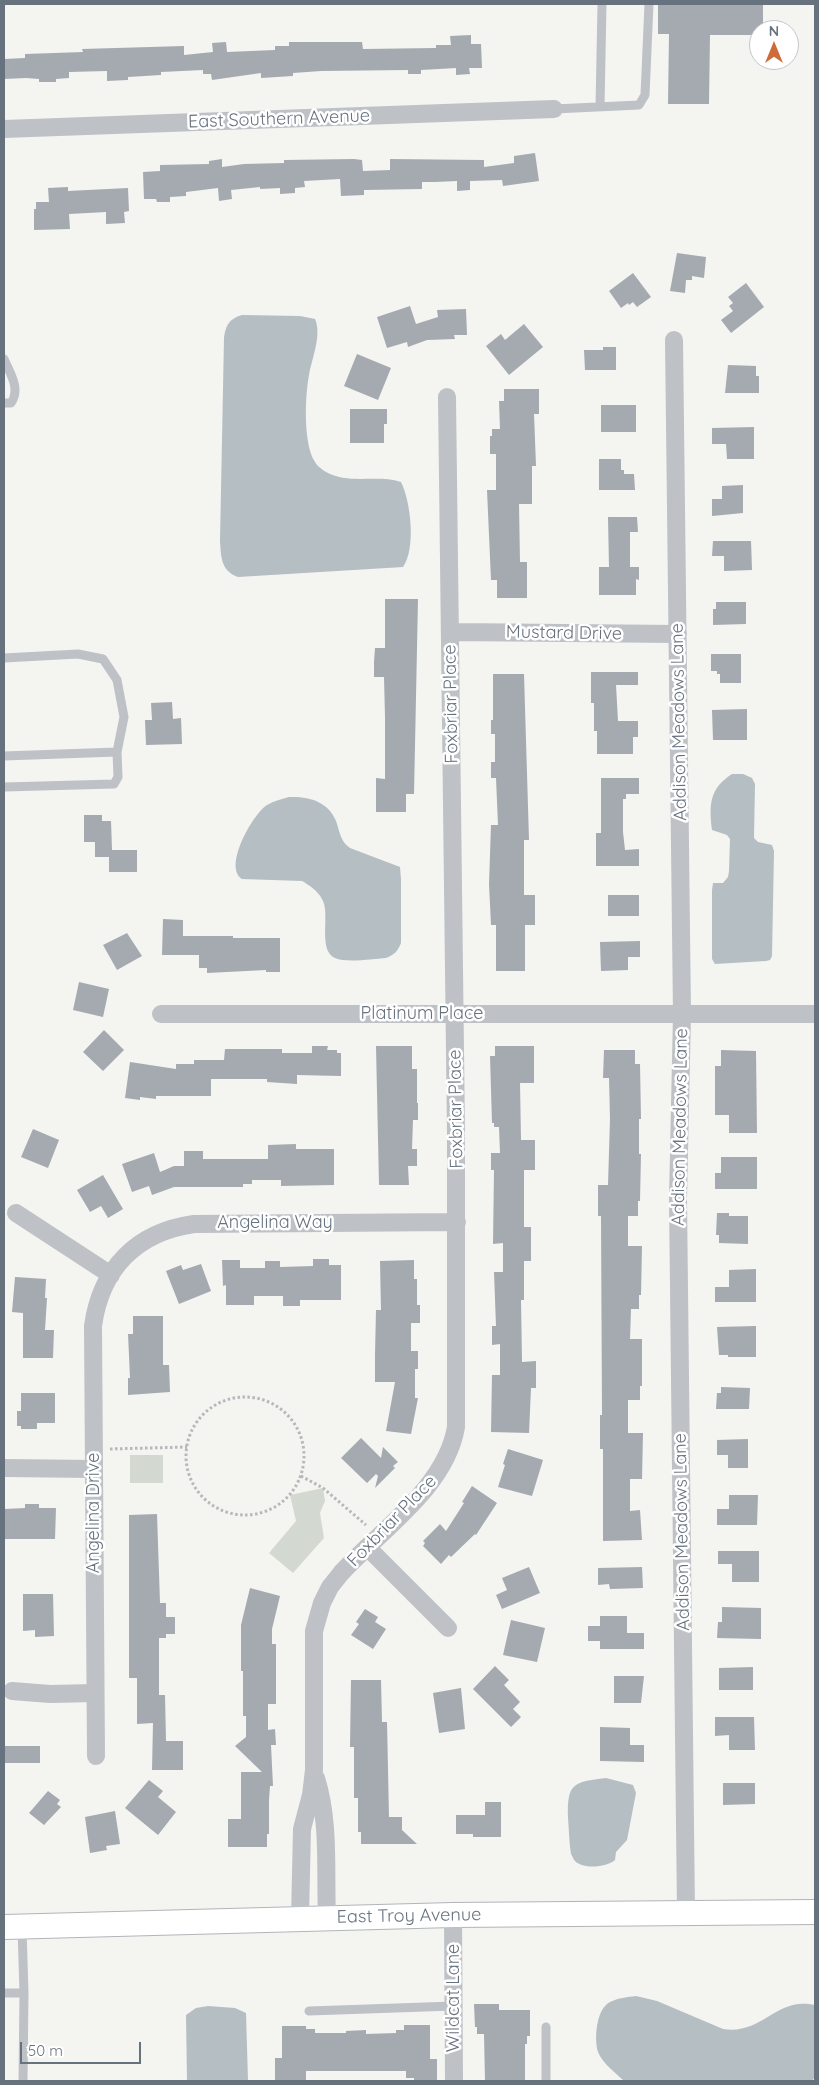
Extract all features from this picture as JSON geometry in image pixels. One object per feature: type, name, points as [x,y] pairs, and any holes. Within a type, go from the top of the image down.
[{"type":"street","name":"East Southern Avenue","points":[[4,129],[554,109]]},
{"type":"street","name":"Addison Meadows Lane","points":[[674,340],[682,1014],[678,1199],[686,1913]]},
{"type":"street","name":"Foxbriar Place","points":[[300,1918],[302,1829],[311,1794],[314,1770],[313,1646],[315,1626],[322,1603],[330,1587],[342,1572],[437,1476],[450,1451],[458,1413],[447,397]]},
{"type":"street","name":"Mustard Drive","points":[[450,632],[678,634]]},
{"type":"street","name":"Platinum Place","points":[[161,1014],[815,1014]]},
{"type":"street","points":[[16,1213],[111,1275]]},
{"type":"street","name":"Angelina Way","points":[[111,1275],[126,1256],[139,1244],[170,1228],[194,1224],[457,1222]]},
{"type":"street","name":"Angelina Drive","points":[[96,1756],[93,1326],[98,1301],[111,1275]]},
{"type":"street","points":[[4,1468],[94,1469]]},
{"type":"street","points":[[373,1541],[448,1628]]},
{"type":"street","points":[[12,1691],[50,1694],[96,1693]]},
{"type":"street","name":"Foxbriar Place","points":[[314,1770],[321,1794],[326,1825],[327,1918]]},
{"type":"street","name":"East Troy Avenue","points":[[13,1927],[453,1915],[815,1912]]},
{"type":"street","name":"Wildcat Lane","points":[[453,1915],[454,2081]]},
{"type":"lane","points":[[600,107],[602,4]]},
{"type":"lane","points":[[554,109],[639,105],[645,95],[649,4]]},
{"type":"lane","points":[[4,359],[16,388],[15,397],[11,403],[4,404]]},
{"type":"lane","points":[[4,658],[78,654],[102,659],[117,680],[124,717],[117,752],[118,777],[114,784],[4,787]]},
{"type":"lane","points":[[4,756],[117,752]]},
{"type":"lane","points":[[13,1927],[24,1993],[22,2081]]},
{"type":"lane","points":[[4,1993],[24,1993]]},
{"type":"lane","points":[[309,2011],[454,2006]]},
{"type":"lane","points":[[546,2027],[546,2081]]},
{"type":"path","points":[[240,1398],[260,1399],[277,1407],[292,1420],[301,1437],[304,1457],[301,1476],[292,1493],[277,1506],[259,1513],[240,1515],[231,1513],[221,1510],[205,1500],[193,1484],[187,1466],[187,1447],[193,1428],[205,1413],[221,1402],[240,1398]]},
{"type":"path","points":[[94,1449],[187,1447]]},
{"type":"path","points":[[301,1476],[323,1488],[373,1541]]},
{"type":"shaded area","points":[[242,315],[300,316],[315,319],[317,339],[309,375],[306,407],[308,444],[311,454],[319,466],[335,476],[401,482],[407,501],[411,525],[410,549],[403,567],[238,577],[225,567],[220,541],[224,338],[229,323],[234,318]]},
{"type":"shaded area","points":[[732,774],[743,774],[752,778],[755,784],[754,838],[758,842],[772,845],[774,851],[772,956],[770,960],[766,961],[715,964],[712,959],[712,890],[713,883],[723,883],[728,877],[730,839],[727,835],[712,830],[711,805],[712,798],[719,786]]},
{"type":"shaded area","points":[[289,797],[310,799],[323,804],[332,814],[342,839],[350,848],[400,867],[401,943],[391,956],[360,960],[335,958],[330,954],[325,940],[324,905],[320,896],[313,888],[302,881],[242,879],[237,873],[238,853],[247,830],[254,819],[267,805]]},
{"type":"shaded area","points":[[130,1455],[163,1455],[163,1483],[130,1483]]},
{"type":"shaded area","points":[[323,1488],[325,1501],[320,1513],[324,1538],[293,1573],[269,1553],[296,1521],[290,1495]]},
{"type":"shaded area","points":[[606,1778],[633,1785],[636,1793],[627,1840],[616,1852],[615,1860],[601,1866],[584,1866],[575,1861],[571,1854],[568,1818],[569,1798],[574,1786],[579,1783]]},
{"type":"shaded area","points":[[636,1996],[657,2001],[723,2029],[749,2027],[790,2006],[801,2004],[815,2005],[815,2077],[812,2081],[624,2081],[600,2056],[596,2032],[599,2017],[605,2006],[610,2002]]},
{"type":"shaded area","points":[[208,2006],[235,2008],[246,2013],[248,2081],[187,2081],[186,2015],[196,2008]]},
{"type":"building","points":[[658,4],[763,4],[763,20],[749,20],[749,35],[710,35],[709,104],[668,104],[669,34],[658,34]]},
{"type":"building","points":[[471,35],[471,44],[481,44],[482,68],[469,68],[470,74],[456,75],[456,68],[421,70],[421,74],[408,74],[408,70],[321,71],[293,73],[293,76],[261,78],[261,73],[212,80],[211,74],[203,74],[203,70],[161,72],[161,75],[128,77],[128,80],[107,81],[107,71],[69,72],[69,78],[56,79],[56,82],[39,82],[39,79],[26,78],[4,79],[4,59],[25,58],[25,54],[83,52],[82,49],[184,46],[184,55],[213,52],[212,43],[226,42],[227,52],[275,50],[275,46],[289,46],[289,42],[362,42],[363,49],[436,48],[436,45],[451,45],[450,36]]},
{"type":"building","points":[[535,153],[539,181],[503,186],[502,180],[470,181],[470,190],[457,191],[457,181],[422,182],[422,189],[364,190],[364,195],[341,196],[340,179],[304,181],[305,187],[295,188],[295,193],[280,194],[280,188],[260,189],[260,187],[231,190],[232,199],[219,201],[218,188],[186,192],[186,196],[170,197],[170,202],[144,199],[143,172],[160,171],[160,165],[209,164],[209,161],[222,159],[222,167],[244,164],[284,163],[284,160],[354,159],[362,160],[363,171],[390,170],[390,159],[484,160],[484,167],[514,163],[514,156]]},
{"type":"building","points":[[68,187],[68,191],[128,188],[129,211],[124,212],[125,223],[106,224],[106,212],[69,214],[70,229],[34,230],[36,202],[49,202],[48,188]]},
{"type":"building","points":[[677,253],[706,257],[704,278],[692,276],[692,280],[686,280],[685,293],[670,291]]},
{"type":"building","points":[[633,273],[651,297],[637,307],[633,302],[621,308],[609,291]]},
{"type":"building","points":[[746,283],[764,307],[731,333],[721,320],[733,311],[729,306],[733,303],[728,297]]},
{"type":"building","points":[[410,306],[416,324],[438,317],[437,310],[466,309],[467,335],[454,335],[455,339],[427,340],[408,347],[407,342],[387,348],[377,317]]},
{"type":"building","points":[[524,324],[543,347],[509,375],[486,346],[501,334],[505,340]]},
{"type":"building","points":[[603,347],[616,347],[616,370],[585,370],[584,350],[603,350]]},
{"type":"building","points":[[357,354],[391,368],[378,400],[344,386]]},
{"type":"building","points":[[728,365],[756,366],[756,376],[759,376],[759,393],[725,393]]},
{"type":"building","points":[[504,389],[539,389],[539,414],[534,414],[536,466],[532,466],[532,504],[519,504],[520,562],[527,562],[527,598],[497,598],[497,580],[491,580],[487,490],[496,490],[496,454],[490,454],[490,436],[492,436],[492,429],[500,429],[499,401],[504,401]]},
{"type":"building","points":[[601,405],[636,405],[636,432],[601,432]]},
{"type":"building","points":[[350,409],[387,409],[387,424],[384,424],[384,443],[350,443]]},
{"type":"building","points":[[754,427],[754,459],[727,459],[726,444],[712,444],[712,428]]},
{"type":"building","points":[[599,459],[621,459],[621,470],[624,470],[624,474],[634,474],[635,490],[599,490]]},
{"type":"building","points":[[743,485],[743,513],[712,516],[712,499],[722,499],[722,486]]},
{"type":"building","points":[[608,517],[637,517],[638,532],[630,532],[630,567],[639,567],[639,580],[636,579],[636,595],[599,595],[599,567],[609,567]]},
{"type":"building","points":[[713,541],[751,541],[752,570],[724,571],[724,556],[712,556]]},
{"type":"building","points":[[385,599],[418,599],[414,794],[406,794],[406,812],[376,812],[376,778],[385,779],[385,717],[384,677],[374,677],[374,662],[375,648],[385,648]]},
{"type":"building","points":[[716,602],[746,602],[746,624],[713,625],[713,609],[716,609]]},
{"type":"building","points":[[711,654],[741,654],[741,683],[720,683],[720,674],[717,674],[717,671],[711,671]]},
{"type":"building","points":[[591,672],[638,672],[638,685],[616,685],[618,721],[638,721],[638,737],[633,737],[633,754],[597,754],[597,731],[594,731],[594,703],[591,703]]},
{"type":"building","points":[[493,674],[524,674],[529,840],[524,840],[524,895],[535,895],[535,925],[525,925],[525,971],[496,971],[496,925],[491,925],[489,884],[491,825],[498,825],[496,778],[491,778],[491,762],[495,762],[495,734],[491,734],[491,720],[493,720]]},
{"type":"building","points":[[172,702],[173,719],[181,718],[182,744],[146,745],[145,720],[152,720],[151,703]]},
{"type":"building","points":[[747,709],[747,740],[713,740],[712,710]]},
{"type":"building","points":[[601,778],[639,778],[639,794],[626,794],[626,799],[623,799],[623,832],[625,850],[639,849],[639,866],[596,866],[596,833],[601,833]]},
{"type":"building","points":[[84,815],[102,815],[102,821],[111,821],[112,850],[137,850],[137,872],[109,872],[109,857],[95,857],[95,842],[84,842]]},
{"type":"building","points":[[608,895],[639,895],[639,916],[608,916]]},
{"type":"building","points":[[163,919],[183,920],[183,936],[280,938],[280,972],[266,972],[266,970],[207,973],[207,968],[199,968],[199,955],[162,955]]},
{"type":"building","points":[[127,933],[142,956],[117,970],[103,945]]},
{"type":"building","points":[[640,941],[640,957],[628,957],[628,970],[601,971],[600,942]]},
{"type":"building","points":[[79,982],[109,989],[103,1017],[73,1010]]},
{"type":"building","points":[[104,1030],[124,1050],[103,1071],[83,1052]]},
{"type":"building","points":[[312,1046],[328,1046],[327,1050],[337,1050],[337,1053],[341,1053],[341,1076],[297,1075],[297,1084],[267,1082],[267,1079],[211,1079],[211,1096],[156,1096],[156,1099],[140,1097],[140,1100],[125,1098],[130,1062],[176,1069],[176,1064],[194,1064],[194,1060],[224,1060],[225,1049],[282,1049],[282,1053],[312,1053]]},
{"type":"building","points":[[376,1046],[412,1046],[412,1069],[417,1069],[418,1120],[413,1120],[412,1149],[417,1149],[417,1166],[408,1166],[409,1185],[379,1185]]},
{"type":"building","points":[[495,1046],[534,1046],[534,1083],[520,1083],[521,1140],[535,1140],[535,1170],[524,1170],[524,1227],[531,1227],[531,1261],[524,1261],[524,1300],[521,1300],[522,1362],[536,1361],[536,1388],[531,1388],[529,1433],[491,1432],[492,1375],[500,1375],[500,1344],[492,1345],[492,1326],[496,1326],[494,1272],[503,1272],[503,1243],[493,1244],[494,1170],[491,1170],[491,1153],[500,1153],[499,1127],[494,1127],[494,1123],[492,1123],[490,1056],[495,1056]]},
{"type":"building","points":[[604,1050],[635,1050],[635,1064],[640,1064],[640,1201],[638,1201],[638,1216],[628,1216],[628,1246],[642,1246],[641,1295],[639,1295],[639,1309],[631,1309],[630,1339],[642,1339],[642,1386],[640,1386],[640,1400],[628,1400],[628,1433],[643,1433],[642,1479],[630,1479],[630,1511],[640,1510],[642,1540],[603,1541],[603,1449],[600,1449],[600,1415],[602,1415],[601,1216],[598,1216],[598,1185],[608,1185],[610,1119],[609,1078],[603,1078]]},
{"type":"building","points":[[721,1050],[756,1051],[757,1133],[729,1133],[729,1115],[715,1115],[715,1066],[721,1066]]},
{"type":"building","points":[[33,1129],[59,1140],[48,1168],[21,1157]]},
{"type":"building","points":[[296,1144],[296,1149],[334,1149],[334,1185],[281,1186],[281,1180],[252,1180],[252,1184],[243,1184],[243,1187],[174,1187],[152,1195],[149,1186],[132,1192],[122,1164],[154,1153],[160,1172],[174,1166],[184,1166],[184,1151],[203,1151],[203,1159],[268,1159],[268,1145]]},
{"type":"building","points":[[721,1157],[757,1157],[757,1189],[715,1189],[715,1173],[721,1173]]},
{"type":"building","points":[[103,1175],[123,1209],[108,1218],[101,1206],[90,1212],[77,1190]]},
{"type":"building","points":[[717,1213],[729,1213],[729,1216],[748,1216],[748,1244],[719,1243],[719,1235],[716,1235]]},
{"type":"building","points":[[313,1259],[329,1259],[329,1265],[341,1265],[341,1300],[300,1300],[300,1306],[283,1306],[283,1296],[254,1296],[254,1305],[226,1305],[226,1285],[223,1286],[222,1260],[240,1260],[240,1268],[265,1268],[265,1261],[280,1261],[280,1267],[313,1266]]},
{"type":"building","points":[[414,1260],[414,1279],[417,1279],[417,1305],[420,1305],[420,1323],[411,1323],[411,1351],[418,1351],[418,1369],[415,1369],[415,1398],[418,1398],[411,1434],[386,1431],[395,1382],[375,1382],[375,1355],[376,1310],[381,1310],[380,1261]]},
{"type":"building","points":[[201,1264],[211,1291],[179,1304],[166,1271],[181,1265],[183,1270]]},
{"type":"building","points":[[756,1269],[756,1302],[715,1302],[715,1287],[729,1287],[729,1270]]},
{"type":"building","points":[[15,1277],[46,1279],[45,1330],[54,1330],[53,1358],[23,1358],[23,1313],[12,1312]]},
{"type":"building","points":[[133,1316],[163,1316],[163,1365],[169,1365],[170,1392],[128,1395],[128,1378],[130,1378],[128,1334],[133,1334]]},
{"type":"building","points":[[756,1326],[756,1357],[728,1357],[728,1355],[719,1355],[717,1327]]},
{"type":"building","points":[[721,1387],[750,1388],[749,1409],[716,1409],[717,1393],[721,1393]]},
{"type":"building","points":[[21,1393],[55,1393],[55,1423],[37,1423],[37,1429],[21,1429],[21,1426],[17,1426],[17,1411],[21,1411]]},
{"type":"building","points":[[361,1438],[381,1458],[383,1447],[398,1462],[393,1466],[395,1468],[375,1488],[378,1476],[376,1474],[367,1483],[341,1458]]},
{"type":"building","points":[[748,1439],[748,1468],[728,1468],[728,1455],[717,1455],[717,1440]]},
{"type":"building","points":[[508,1449],[543,1460],[532,1496],[498,1487]]},
{"type":"building","points":[[472,1486],[497,1503],[476,1535],[451,1557],[449,1555],[441,1564],[423,1546],[425,1543],[423,1541],[440,1524],[446,1531],[464,1503],[462,1502]]},
{"type":"building","points":[[729,1495],[758,1495],[757,1525],[717,1525],[717,1509],[729,1509]]},
{"type":"building","points":[[25,1504],[39,1504],[39,1508],[56,1508],[55,1539],[4,1539],[4,1509],[25,1508]]},
{"type":"building","points":[[157,1514],[160,1603],[166,1603],[166,1617],[175,1617],[175,1634],[166,1634],[166,1638],[159,1638],[159,1695],[165,1695],[166,1741],[183,1741],[183,1770],[152,1770],[153,1723],[137,1724],[137,1678],[129,1678],[129,1515]]},
{"type":"building","points":[[718,1551],[759,1551],[759,1582],[732,1582],[732,1564],[718,1564]]},
{"type":"building","points":[[529,1567],[540,1593],[502,1609],[496,1595],[507,1590],[502,1578]]},
{"type":"building","points":[[642,1567],[643,1588],[610,1589],[609,1584],[598,1585],[598,1568]]},
{"type":"building","points":[[250,1588],[280,1596],[272,1629],[272,1644],[276,1644],[276,1704],[268,1704],[268,1730],[275,1729],[276,1745],[271,1745],[273,1786],[270,1786],[269,1834],[267,1834],[267,1847],[228,1847],[228,1819],[241,1819],[241,1772],[262,1772],[235,1746],[246,1737],[246,1716],[243,1716],[241,1625]]},
{"type":"building","points":[[23,1594],[53,1594],[54,1636],[35,1637],[35,1630],[23,1631]]},
{"type":"building","points":[[722,1607],[761,1608],[761,1639],[717,1638],[718,1622],[722,1622]]},
{"type":"building","points":[[365,1609],[378,1617],[375,1622],[386,1629],[373,1649],[351,1635],[359,1624],[356,1622]]},
{"type":"building","points":[[600,1616],[627,1616],[627,1633],[644,1633],[644,1649],[600,1649],[600,1641],[588,1641],[588,1626],[600,1626]]},
{"type":"building","points":[[511,1620],[545,1628],[537,1662],[503,1655]]},
{"type":"building","points":[[495,1666],[509,1680],[504,1685],[520,1702],[513,1709],[521,1717],[511,1727],[473,1689]]},
{"type":"building","points":[[753,1667],[753,1690],[719,1690],[719,1668]]},
{"type":"building","points":[[614,1676],[644,1676],[641,1703],[614,1703]]},
{"type":"building","points":[[351,1680],[381,1680],[382,1722],[387,1722],[389,1817],[402,1817],[402,1830],[417,1844],[361,1844],[361,1832],[358,1832],[358,1798],[354,1798],[354,1747],[350,1747]]},
{"type":"building","points":[[461,1688],[465,1729],[439,1733],[433,1693]]},
{"type":"building","points":[[715,1717],[754,1717],[755,1750],[729,1750],[729,1735],[715,1736]]},
{"type":"building","points":[[600,1727],[630,1728],[630,1745],[644,1745],[644,1762],[600,1761]]},
{"type":"building","points":[[5,1746],[40,1746],[40,1763],[5,1763]]},
{"type":"building","points":[[149,1780],[163,1791],[158,1797],[176,1812],[158,1835],[125,1808]]},
{"type":"building","points":[[723,1783],[755,1783],[755,1804],[723,1805]]},
{"type":"building","points":[[48,1791],[60,1800],[57,1804],[61,1807],[44,1825],[29,1813]]},
{"type":"building","points":[[485,1802],[501,1802],[501,1837],[473,1837],[473,1834],[456,1834],[456,1815],[485,1815]]},
{"type":"building","points":[[115,1811],[120,1844],[106,1846],[107,1850],[90,1853],[85,1817]]},
{"type":"building","points":[[474,2004],[499,2004],[499,2010],[530,2010],[530,2036],[527,2036],[527,2044],[525,2044],[525,2081],[485,2081],[484,2034],[477,2034]]},
{"type":"building","points":[[404,2025],[430,2025],[430,2059],[437,2059],[437,2080],[406,2078],[406,2071],[306,2071],[306,2081],[275,2081],[275,2058],[282,2058],[282,2026],[306,2026],[306,2029],[315,2029],[315,2033],[346,2033],[346,2031],[366,2030],[366,2034],[396,2033],[396,2030],[404,2030]]}]
